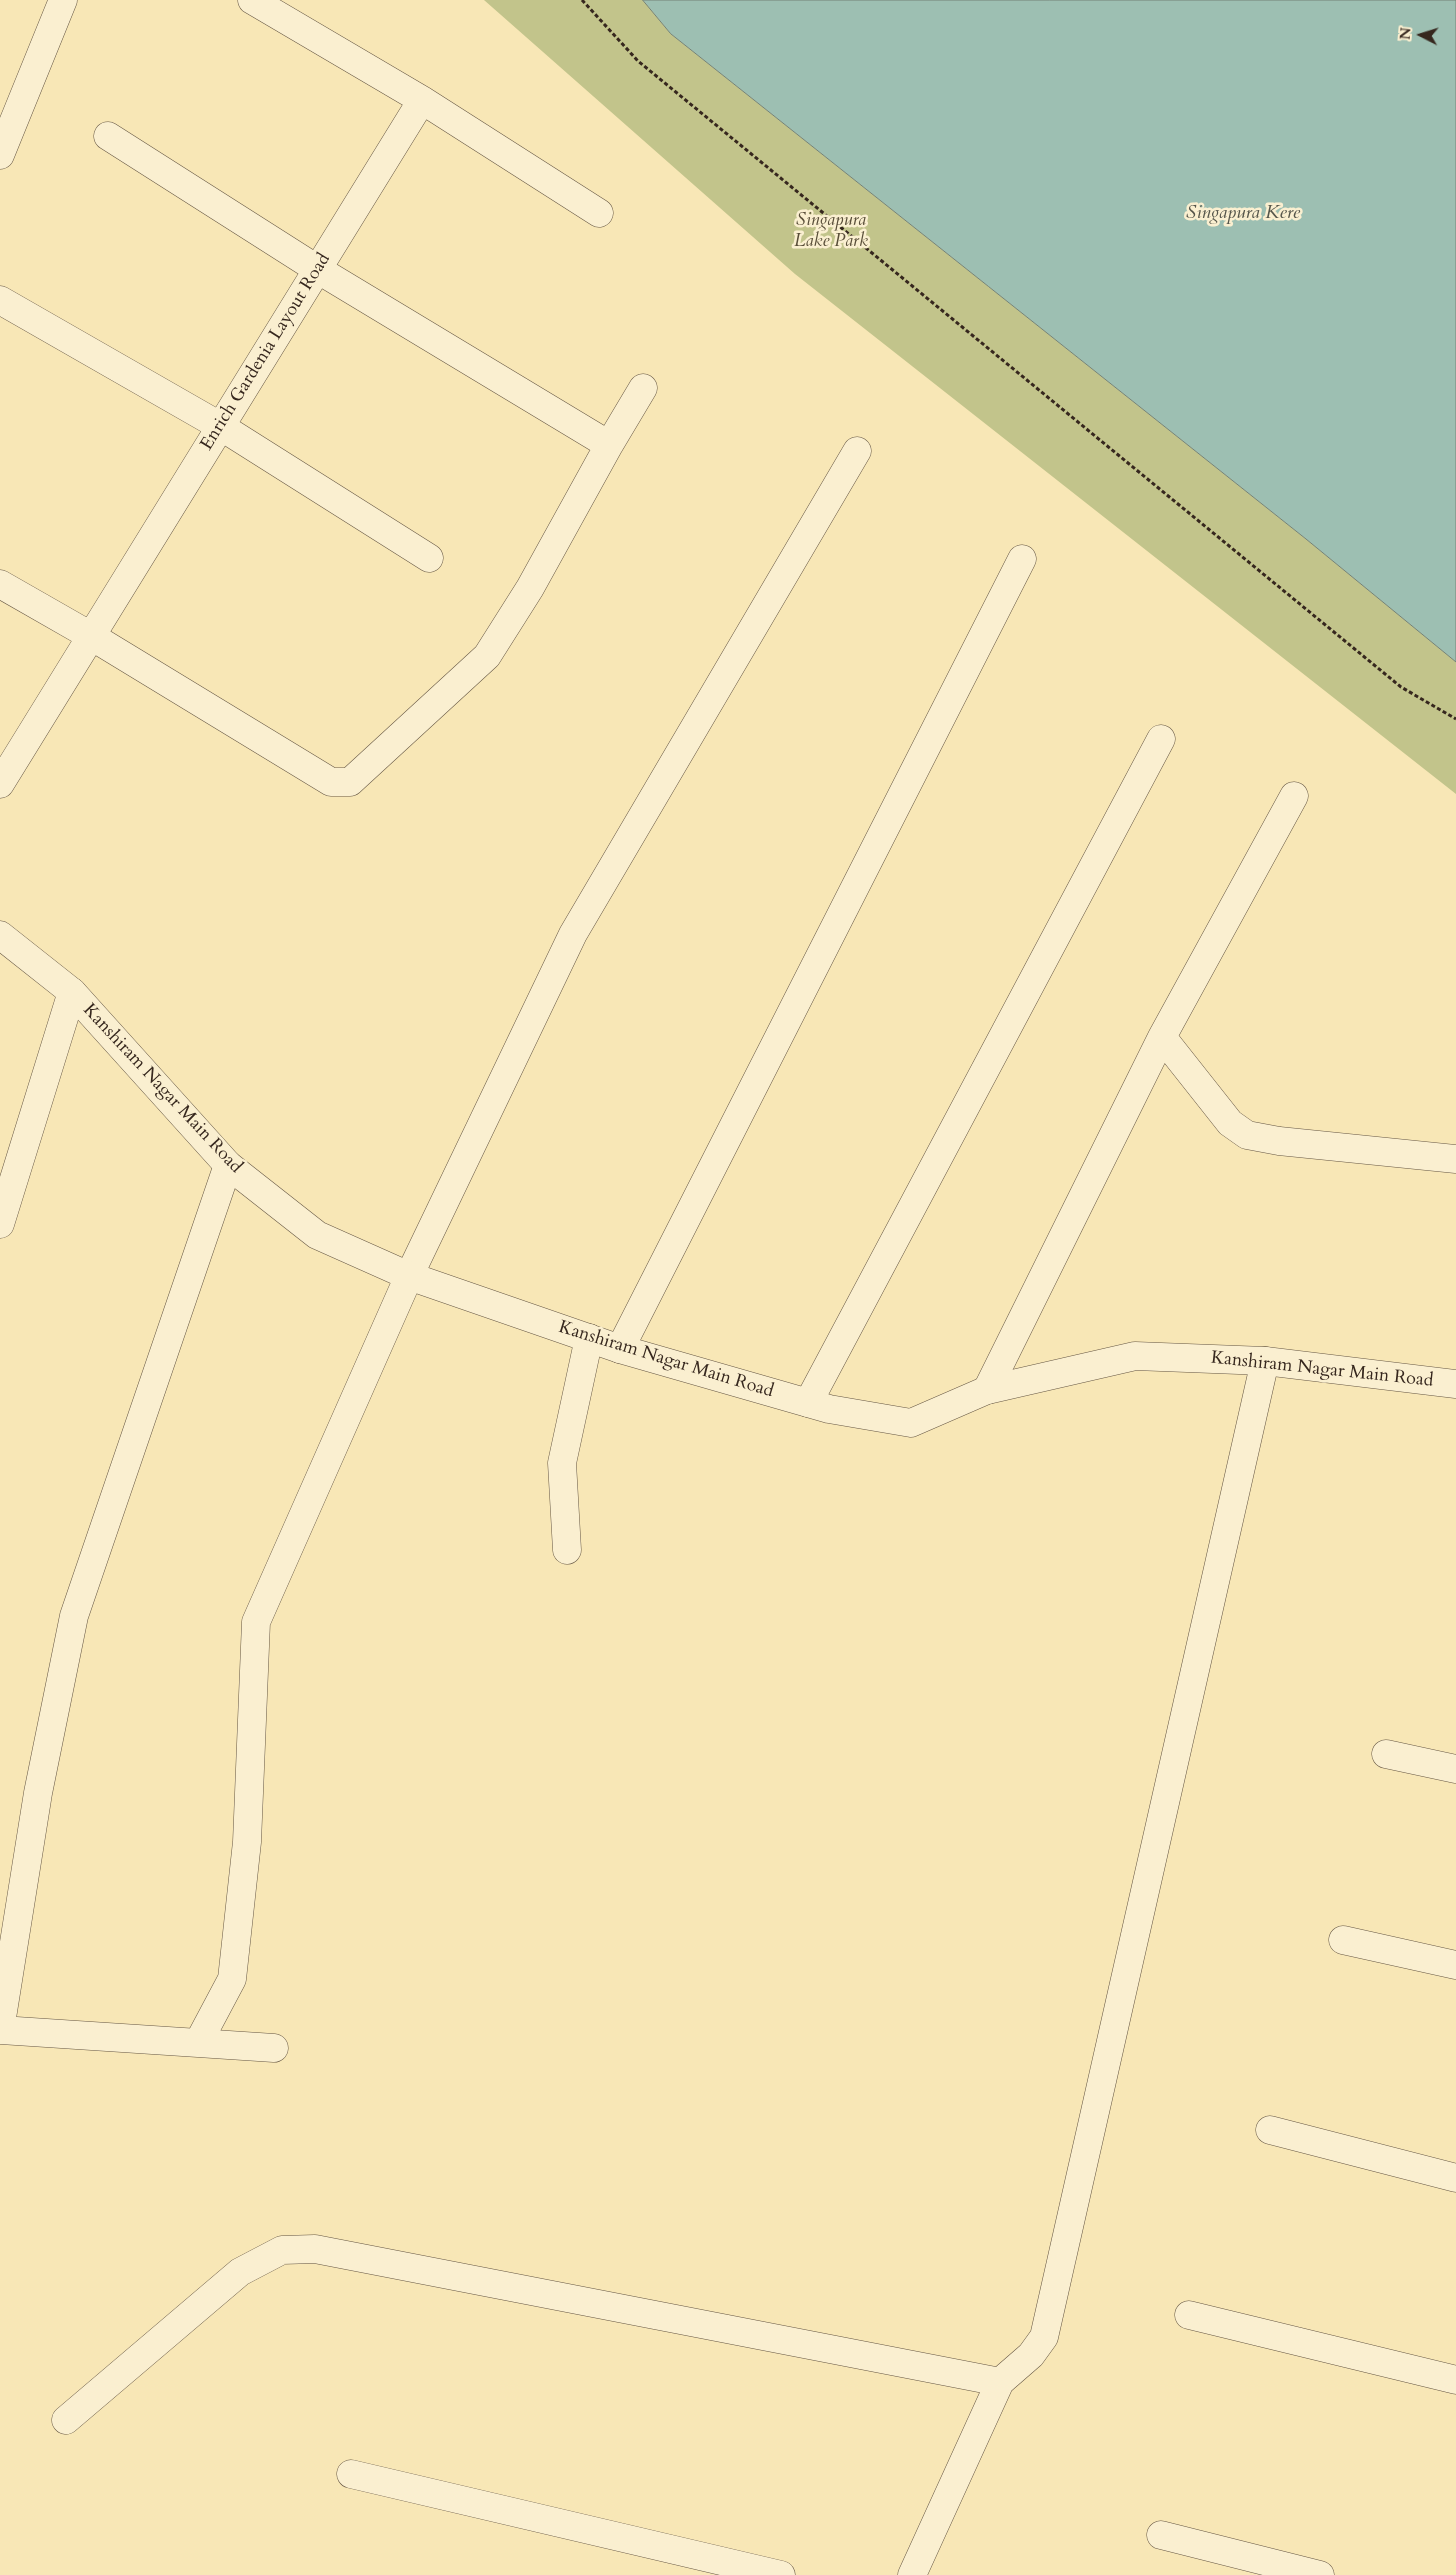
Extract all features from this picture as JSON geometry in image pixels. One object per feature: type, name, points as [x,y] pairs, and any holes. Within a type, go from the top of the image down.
[{"type":"street","points":[[0,155],[62,0]]},
{"type":"street","points":[[252,0],[422,100],[600,212]]},
{"type":"street","name":"Enrich Gardenia Layout Road","points":[[0,784],[422,100]]},
{"type":"street","points":[[108,136],[317,269],[609,445]]},
{"type":"street","points":[[0,300],[220,426],[429,558]]},
{"type":"street","points":[[0,584],[91,636],[331,782],[350,782],[487,656],[530,588],[609,445],[643,388]]},
{"type":"street","points":[[198,2043],[232,1979],[247,1842],[256,1622],[408,1276],[573,934],[857,451]]},
{"type":"street","points":[[620,1349],[1022,559]]},
{"type":"street","points":[[808,1403],[1161,740]]},
{"type":"street","points":[[987,1390],[1162,1037],[1294,796]]},
{"type":"street","name":"Kanshiram Nagar Main Road","points":[[0,935],[72,992],[228,1165],[317,1235],[408,1276],[620,1349],[808,1403],[911,1423],[987,1390],[1135,1356],[1265,1361],[1456,1384]]},
{"type":"street","points":[[0,1224],[72,992]]},
{"type":"street","points":[[1162,1037],[1230,1123],[1247,1135],[1279,1142],[1456,1159]]},
{"type":"street","points":[[228,1165],[74,1616],[38,1793],[0,2030],[274,2048]]},
{"type":"street","points":[[567,1550],[562,1462],[589,1338]]},
{"type":"street","points":[[912,2575],[1000,2382],[1032,2355],[1044,2337],[1265,1361]]},
{"type":"street","points":[[1386,1754],[1456,1769]]},
{"type":"street","points":[[1343,1940],[1456,1965]]},
{"type":"street","points":[[1270,2130],[1456,2178]]},
{"type":"street","points":[[66,2420],[240,2272],[282,2250],[315,2249],[1000,2382]]},
{"type":"street","points":[[1189,2315],[1456,2380]]},
{"type":"street","points":[[351,2474],[781,2575]]},
{"type":"street","points":[[1161,2535],[1320,2575]]},
{"type":"path","points":[[582,0],[638,61],[1401,687],[1456,719]]},
{"type":"green space","name":"Singapura Lake Park","points":[[484,0],[643,0],[671,34],[1306,539],[1456,662],[1456,794],[795,274]]},
{"type":"water","name":"Singapura Kere","points":[[643,0],[1456,0],[1456,662],[1306,539],[671,34]]}]
